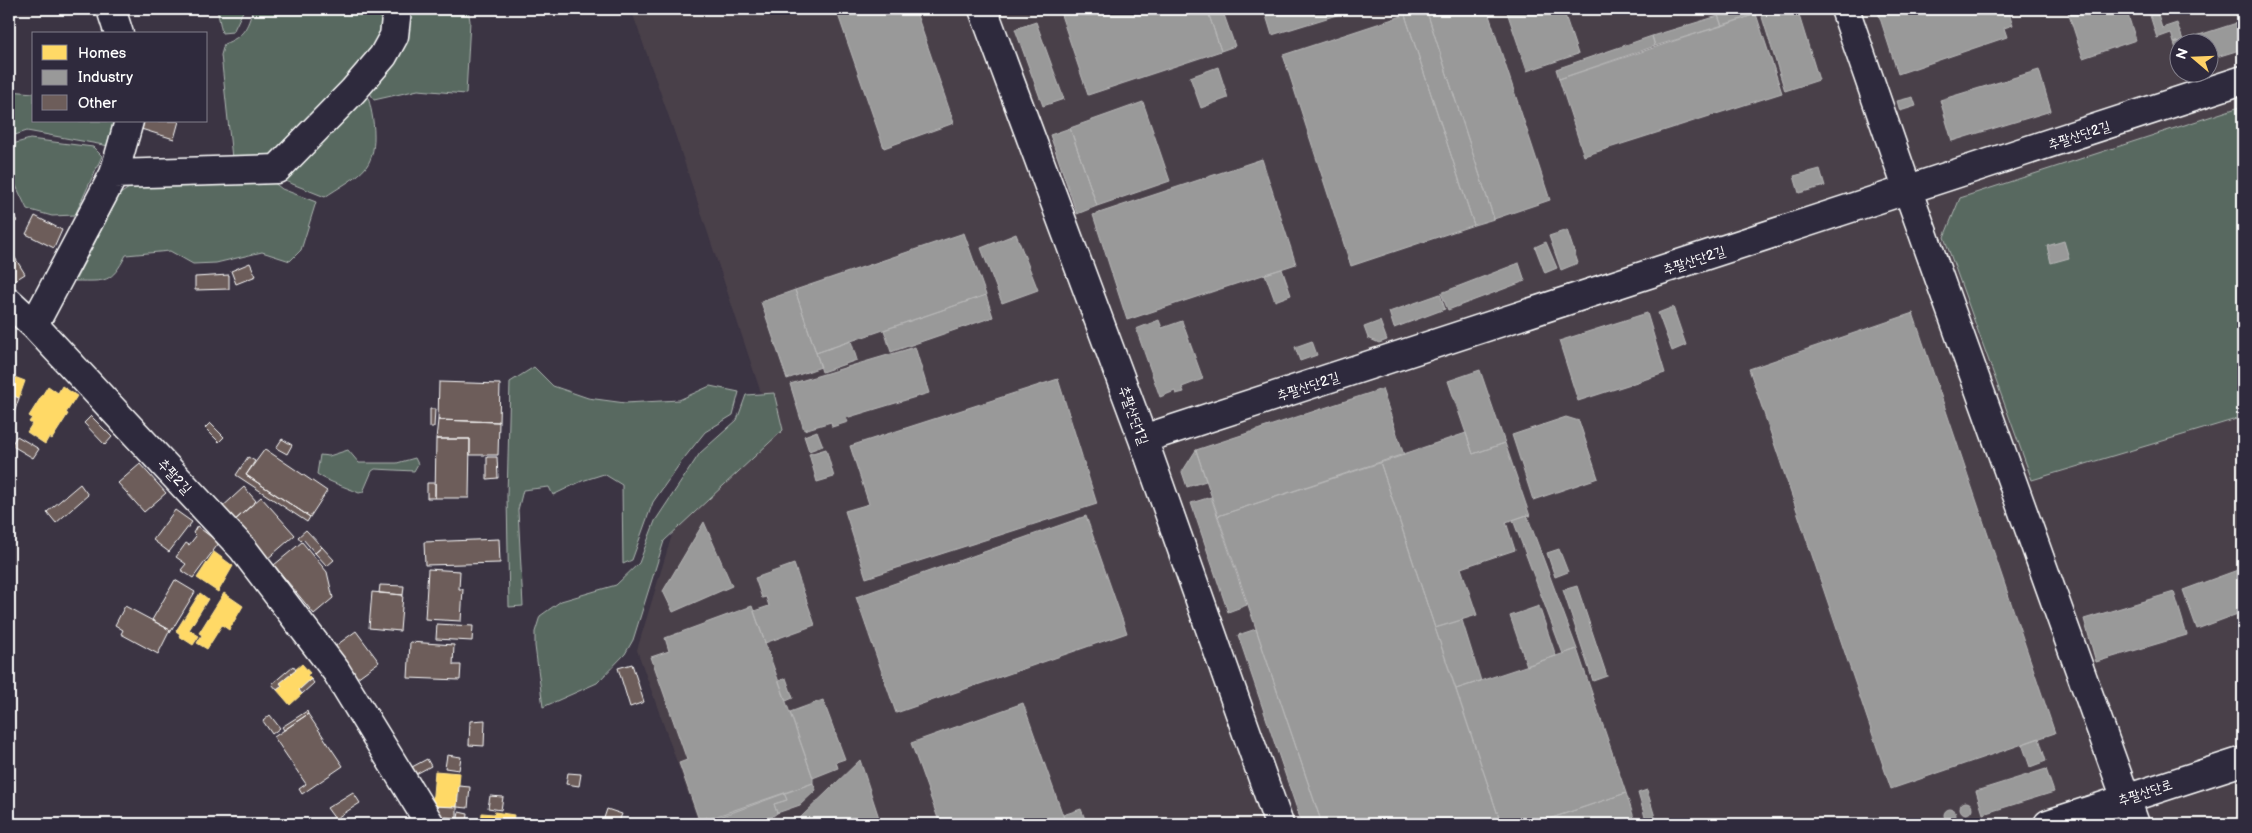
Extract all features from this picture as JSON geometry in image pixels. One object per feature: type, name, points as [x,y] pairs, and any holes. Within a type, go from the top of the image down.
[{"type":"street","points":[[110,9],[118,32]]},
{"type":"street","points":[[114,174],[277,169],[353,91],[383,56],[394,36],[397,9]]},
{"type":"street","name":"추팔산단1길","points":[[983,9],[1143,439],[1279,824]]},
{"type":"street","points":[[1845,9],[1908,191],[2135,824]]},
{"type":"street","name":"추팔산단2길","points":[[1143,439],[1908,191],[2243,80]]},
{"type":"street","points":[[34,325],[114,174],[129,122]]},
{"type":"street","name":"추팔2길","points":[[9,302],[34,325],[243,549],[336,671],[430,824]]},
{"type":"street","name":"추팔산단로","points":[[2048,824],[2243,762]]},
{"type":"shaded area","points":[[631,9],[2243,9],[2243,824],[699,824],[637,650],[675,525],[772,426],[674,131]]},
{"type":"green space","points":[[217,9],[244,9],[233,32],[222,33]]},
{"type":"green space","points":[[253,9],[468,9],[470,21],[466,94],[418,90],[374,100],[366,85],[274,156],[232,158],[221,55],[224,44],[236,38],[244,31]]},
{"type":"green space","points":[[9,91],[32,93],[32,122],[113,122],[109,146],[27,131],[9,137]]},
{"type":"green space","points":[[366,91],[373,119],[374,140],[370,159],[363,171],[325,197],[280,179]]},
{"type":"green space","points":[[2243,106],[2243,417],[2032,480],[1944,237],[1960,198]]},
{"type":"green space","points":[[30,139],[93,147],[102,156],[75,215],[52,216],[27,209],[9,171],[9,145]]},
{"type":"green space","points":[[272,181],[282,189],[316,202],[301,250],[290,261],[262,252],[216,263],[193,264],[170,251],[126,255],[116,271],[106,279],[75,281],[120,194],[138,182]]},
{"type":"green space","points":[[534,367],[553,386],[588,398],[625,403],[679,400],[710,386],[739,392],[733,415],[705,432],[653,502],[632,560],[623,564],[622,485],[604,474],[582,481],[553,495],[549,487],[523,490],[518,510],[523,606],[509,607],[507,496],[510,382]]},
{"type":"green space","points":[[774,393],[783,430],[664,541],[633,640],[625,654],[597,683],[543,707],[535,646],[535,632],[540,616],[561,601],[616,585],[639,563],[655,521],[700,453],[737,420],[746,395]]},
{"type":"green space","points":[[348,450],[359,463],[397,463],[415,458],[418,464],[414,471],[375,469],[372,471],[363,492],[359,493],[317,474],[320,455],[329,456]]},
{"type":"building: Homes","points":[[9,375],[25,381],[19,398],[9,394]]},
{"type":"building: Homes","points":[[48,386],[58,393],[62,386],[77,396],[52,439],[49,437],[45,444],[27,432],[32,424],[29,422],[32,418],[29,416]]},
{"type":"building: Homes","points":[[214,552],[233,566],[218,592],[197,578]]},
{"type":"building: Homes","points":[[200,593],[208,599],[189,630],[199,636],[193,645],[179,636],[180,634],[176,631]]},
{"type":"building: Homes","points":[[224,593],[243,606],[229,630],[222,625],[207,649],[197,643],[202,635],[199,633]]},
{"type":"building: Homes","points":[[302,664],[310,673],[307,675],[311,679],[299,690],[302,694],[290,705],[277,690],[282,686],[280,683]]},
{"type":"building: Homes","points":[[435,771],[460,773],[457,807],[432,806]]},
{"type":"building: Homes","points":[[495,812],[514,815],[513,824],[481,824],[482,813],[494,814]]},
{"type":"building: Industry","points":[[836,9],[915,9],[954,123],[884,148]]},
{"type":"building: Industry","points":[[1079,9],[1207,9],[1221,51],[1088,95],[1061,15]]},
{"type":"building: Industry","points":[[1207,9],[1222,9],[1235,46],[1221,51]]},
{"type":"building: Industry","points":[[1264,9],[1356,9],[1272,35]]},
{"type":"building: Industry","points":[[1426,9],[1494,219],[1474,225],[1405,15]]},
{"type":"building: Industry","points":[[1426,9],[1487,9],[1550,200],[1494,219]]},
{"type":"building: Industry","points":[[1506,9],[1563,9],[1578,54],[1527,71]]},
{"type":"building: Industry","points":[[1728,9],[1754,9],[1756,14],[1722,26],[1717,12]]},
{"type":"building: Industry","points":[[1778,9],[1797,9],[1819,80],[1785,91],[1761,14]]},
{"type":"building: Industry","points":[[1877,9],[2008,9],[2013,25],[2004,28],[2007,37],[1898,74]]},
{"type":"building: Industry","points":[[2067,9],[2126,9],[2136,40],[2083,58]]},
{"type":"building: Industry","points":[[2148,9],[2156,9],[2162,28],[2177,23],[2180,32],[2170,32],[2157,38]]},
{"type":"building: Industry","points":[[1756,14],[1782,93],[1584,156],[1559,79]]},
{"type":"building: Industry","points":[[1405,15],[1474,225],[1351,266],[1283,55]]},
{"type":"building: Industry","points":[[1718,16],[1722,26],[1655,46],[1652,36]]},
{"type":"building: Industry","points":[[2243,21],[2243,49],[2220,56],[2220,32],[2208,32]]},
{"type":"building: Industry","points":[[1036,22],[1064,99],[1043,106],[1015,29]]},
{"type":"building: Industry","points":[[1652,36],[1655,46],[1559,79],[1556,69]]},
{"type":"building: Industry","points":[[1218,67],[1228,98],[1201,108],[1190,77]]},
{"type":"building: Industry","points":[[2039,70],[2051,111],[1952,141],[1940,100]]},
{"type":"building: Industry","points":[[1913,97],[1916,106],[1900,111],[1897,101]]},
{"type":"building: Industry","points":[[1143,102],[1170,181],[1097,206],[1070,128]]},
{"type":"building: Industry","points":[[1070,128],[1097,206],[1077,214],[1050,135]]},
{"type":"building: Industry","points":[[1262,159],[1296,264],[1127,320],[1093,215]]},
{"type":"building: Industry","points":[[1820,169],[1825,186],[1799,193],[1794,176]]},
{"type":"building: Industry","points":[[1567,230],[1578,263],[1561,270],[1549,236]]},
{"type":"building: Industry","points":[[964,233],[986,295],[816,353],[795,290]]},
{"type":"building: Industry","points":[[1016,234],[1038,290],[1002,303],[981,248]]},
{"type":"building: Industry","points":[[2064,241],[2069,258],[2051,263],[2047,246]]},
{"type":"building: Industry","points":[[1546,242],[1557,268],[1545,273],[1535,247]]},
{"type":"building: Industry","points":[[1519,263],[1525,281],[1448,310],[1441,293]]},
{"type":"building: Industry","points":[[1282,269],[1291,295],[1275,301],[1265,274]]},
{"type":"building: Industry","points":[[795,290],[821,367],[787,379],[761,302]]},
{"type":"building: Industry","points":[[1440,294],[1445,309],[1394,328],[1389,312]]},
{"type":"building: Industry","points":[[986,295],[993,317],[891,352],[884,330]]},
{"type":"building: Industry","points":[[1673,307],[1686,345],[1672,351],[1658,313]]},
{"type":"building: Industry","points":[[1647,313],[1665,373],[1578,401],[1559,341]]},
{"type":"building: Industry","points":[[1913,313],[2055,733],[1891,789],[1749,369]]},
{"type":"building: Industry","points":[[1159,320],[1162,328],[1182,321],[1203,379],[1182,387],[1184,392],[1176,394],[1175,391],[1160,397],[1136,329]]},
{"type":"building: Industry","points":[[1380,321],[1387,340],[1379,343],[1368,338],[1364,327]]},
{"type":"building: Industry","points":[[851,341],[857,360],[822,372],[816,353]]},
{"type":"building: Industry","points":[[1312,341],[1317,355],[1300,361],[1295,347]]},
{"type":"building: Industry","points":[[915,347],[929,393],[846,418],[848,422],[832,427],[831,422],[804,430],[790,384]]},
{"type":"building: Industry","points":[[1480,370],[1505,443],[1473,454],[1448,381]]},
{"type":"building: Industry","points":[[1058,379],[1097,504],[866,578],[845,511],[869,504],[850,446]]},
{"type":"building: Industry","points":[[1382,389],[1404,455],[1218,516],[1196,450]]},
{"type":"building: Industry","points":[[1566,417],[1579,421],[1598,478],[1533,500],[1512,435]]},
{"type":"building: Industry","points":[[817,431],[823,446],[809,451],[804,436]]},
{"type":"building: Industry","points":[[1466,433],[1473,454],[1505,443],[1530,516],[1527,515],[1506,522],[1515,550],[1461,568],[1477,615],[1435,628],[1380,462]]},
{"type":"building: Industry","points":[[826,449],[834,477],[817,482],[809,454]]},
{"type":"building: Industry","points":[[1196,450],[1206,481],[1187,487],[1182,472]]},
{"type":"building: Industry","points":[[1380,462],[1501,824],[1322,824],[1218,516]]},
{"type":"building: Industry","points":[[1211,497],[1247,605],[1228,612],[1191,503]]},
{"type":"building: Industry","points":[[1527,515],[1577,649],[1563,654],[1513,520]]},
{"type":"building: Industry","points":[[1086,516],[1127,633],[896,713],[856,597]]},
{"type":"building: Industry","points":[[704,522],[732,586],[673,612],[663,591]]},
{"type":"building: Industry","points":[[1559,549],[1568,572],[1555,577],[1547,553]]},
{"type":"building: Industry","points":[[794,564],[815,625],[765,643],[754,611],[769,606],[766,597],[762,598],[755,578]]},
{"type":"building: Industry","points":[[2243,568],[2243,612],[2197,629],[2183,590]]},
{"type":"building: Industry","points":[[1577,586],[1607,676],[1593,681],[1563,590]]},
{"type":"building: Industry","points":[[2174,592],[2187,635],[2096,662],[2084,619]]},
{"type":"building: Industry","points":[[752,606],[813,778],[813,783],[709,821],[707,817],[699,820],[679,763],[687,760],[651,657],[669,651],[665,638]]},
{"type":"building: Industry","points":[[1539,606],[1556,656],[1527,666],[1510,616]]},
{"type":"building: Industry","points":[[1462,620],[1481,681],[1456,689],[1435,628]]},
{"type":"building: Industry","points":[[1256,629],[1322,824],[1302,824],[1238,635]]},
{"type":"building: Industry","points":[[1577,649],[1626,793],[1534,824],[1501,824],[1456,689]]},
{"type":"building: Industry","points":[[786,678],[793,698],[786,701],[779,681]]},
{"type":"building: Industry","points":[[823,700],[845,759],[836,762],[838,768],[813,778],[790,712]]},
{"type":"building: Industry","points":[[1023,703],[1066,824],[940,824],[911,743]]},
{"type":"building: Industry","points":[[2039,738],[2046,761],[2030,767],[2022,744]]},
{"type":"building: Industry","points":[[860,760],[881,824],[805,824],[800,818]]},
{"type":"building: Industry","points":[[2046,769],[2054,792],[1983,814],[1976,791]]},
{"type":"building: Industry","points":[[813,783],[816,790],[800,805],[777,813],[774,804],[787,800],[784,793]]},
{"type":"building: Industry","points":[[1647,790],[1657,824],[1647,824],[1638,793]]},
{"type":"building: Industry","points":[[784,793],[787,800],[774,804],[777,813],[763,824],[713,824],[711,818]]},
{"type":"building: Industry","points":[[1626,793],[1636,824],[1534,824]]},
{"type":"building: Industry","points":[[1966,802],[1972,808],[1966,814],[1960,808]]},
{"type":"building: Industry","points":[[1081,809],[1087,824],[1066,824],[1063,815]]},
{"type":"building: Industry","points":[[1950,809],[1956,815],[1950,821],[1944,815]]},
{"type":"building: Other","points":[[143,122],[179,122],[174,139],[141,129]]},
{"type":"building: Other","points":[[9,206],[17,221],[9,225]]},
{"type":"building: Other","points":[[35,216],[62,230],[54,248],[26,234]]},
{"type":"building: Other","points":[[9,248],[25,274],[9,284]]},
{"type":"building: Other","points":[[250,263],[256,276],[236,284],[231,271]]},
{"type":"building: Other","points":[[229,275],[229,289],[195,290],[195,277]]},
{"type":"building: Other","points":[[439,382],[500,384],[499,422],[438,420]]},
{"type":"building: Other","points":[[9,394],[19,398],[13,416],[9,414]]},
{"type":"building: Other","points":[[430,409],[435,409],[434,427],[430,427]]},
{"type":"building: Other","points":[[91,416],[112,437],[105,445],[84,423]]},
{"type":"building: Other","points":[[438,420],[499,422],[498,455],[470,455],[470,439],[436,439]]},
{"type":"building: Other","points":[[210,423],[224,437],[219,442],[205,428]]},
{"type":"building: Other","points":[[17,436],[39,449],[33,458],[11,445]]},
{"type":"building: Other","points":[[282,439],[292,445],[287,454],[276,448]]},
{"type":"building: Other","points":[[436,439],[470,439],[469,498],[435,498]]},
{"type":"building: Other","points":[[265,449],[327,491],[310,517],[246,475]]},
{"type":"building: Other","points":[[248,457],[255,461],[246,475],[310,517],[307,522],[236,475]]},
{"type":"building: Other","points":[[487,457],[497,457],[498,478],[487,479]]},
{"type":"building: Other","points":[[140,464],[166,493],[144,512],[118,483]]},
{"type":"building: Other","points":[[427,483],[435,483],[435,498],[427,498]]},
{"type":"building: Other","points":[[80,484],[88,495],[56,523],[47,512]]},
{"type":"building: Other","points":[[244,487],[256,501],[232,523],[220,509]]},
{"type":"building: Other","points":[[261,497],[295,535],[266,560],[232,523]]},
{"type":"building: Other","points":[[175,510],[192,522],[169,552],[153,540]]},
{"type":"building: Other","points":[[197,526],[219,543],[193,578],[181,570],[186,564],[176,557],[186,543],[189,545],[196,536],[193,533]]},
{"type":"building: Other","points":[[306,530],[322,547],[315,553],[303,539],[301,541],[298,537]]},
{"type":"building: Other","points":[[499,539],[500,563],[425,565],[424,542]]},
{"type":"building: Other","points":[[302,542],[327,572],[333,598],[314,614],[274,565]]},
{"type":"building: Other","points":[[322,547],[334,560],[327,566],[315,553]]},
{"type":"building: Other","points":[[428,569],[460,571],[459,589],[463,589],[461,621],[425,619]]},
{"type":"building: Other","points":[[175,580],[195,592],[170,633],[170,630],[152,620]]},
{"type":"building: Other","points":[[380,585],[404,586],[403,595],[379,593]]},
{"type":"building: Other","points":[[372,592],[403,595],[400,631],[369,628]]},
{"type":"building: Other","points":[[125,606],[170,630],[158,654],[121,634],[123,630],[115,625]]},
{"type":"building: Other","points":[[437,624],[473,626],[472,641],[436,639]]},
{"type":"building: Other","points":[[356,631],[379,662],[357,678],[334,647]]},
{"type":"building: Other","points":[[410,642],[454,645],[453,665],[461,665],[460,680],[408,678]]},
{"type":"building: Other","points":[[632,664],[644,702],[630,707],[618,668]]},
{"type":"building: Other","points":[[293,666],[296,670],[280,683],[282,686],[277,690],[272,684]]},
{"type":"building: Other","points":[[311,679],[314,683],[302,694],[299,690]]},
{"type":"building: Other","points":[[307,711],[308,714],[284,730],[282,727]]},
{"type":"building: Other","points":[[308,714],[343,766],[302,794],[299,789],[306,784],[274,737]]},
{"type":"building: Other","points":[[270,715],[280,728],[272,734],[263,721]]},
{"type":"building: Other","points":[[485,720],[484,746],[469,745],[470,721]]},
{"type":"building: Other","points":[[447,755],[461,757],[459,770],[445,768]]},
{"type":"building: Other","points":[[427,759],[431,766],[416,774],[412,767]]},
{"type":"building: Other","points":[[568,773],[581,774],[579,786],[566,784]]},
{"type":"building: Other","points":[[459,786],[470,787],[468,808],[457,807]]},
{"type":"building: Other","points":[[353,792],[360,803],[335,819],[327,808]]},
{"type":"building: Other","points":[[490,796],[503,797],[501,810],[488,808]]},
{"type":"building: Other","points":[[432,806],[457,807],[457,818],[432,816]]},
{"type":"building: Other","points":[[607,809],[622,814],[618,824],[602,824]]},
{"type":"building: Other","points":[[459,812],[468,814],[467,824],[457,824]]}]
